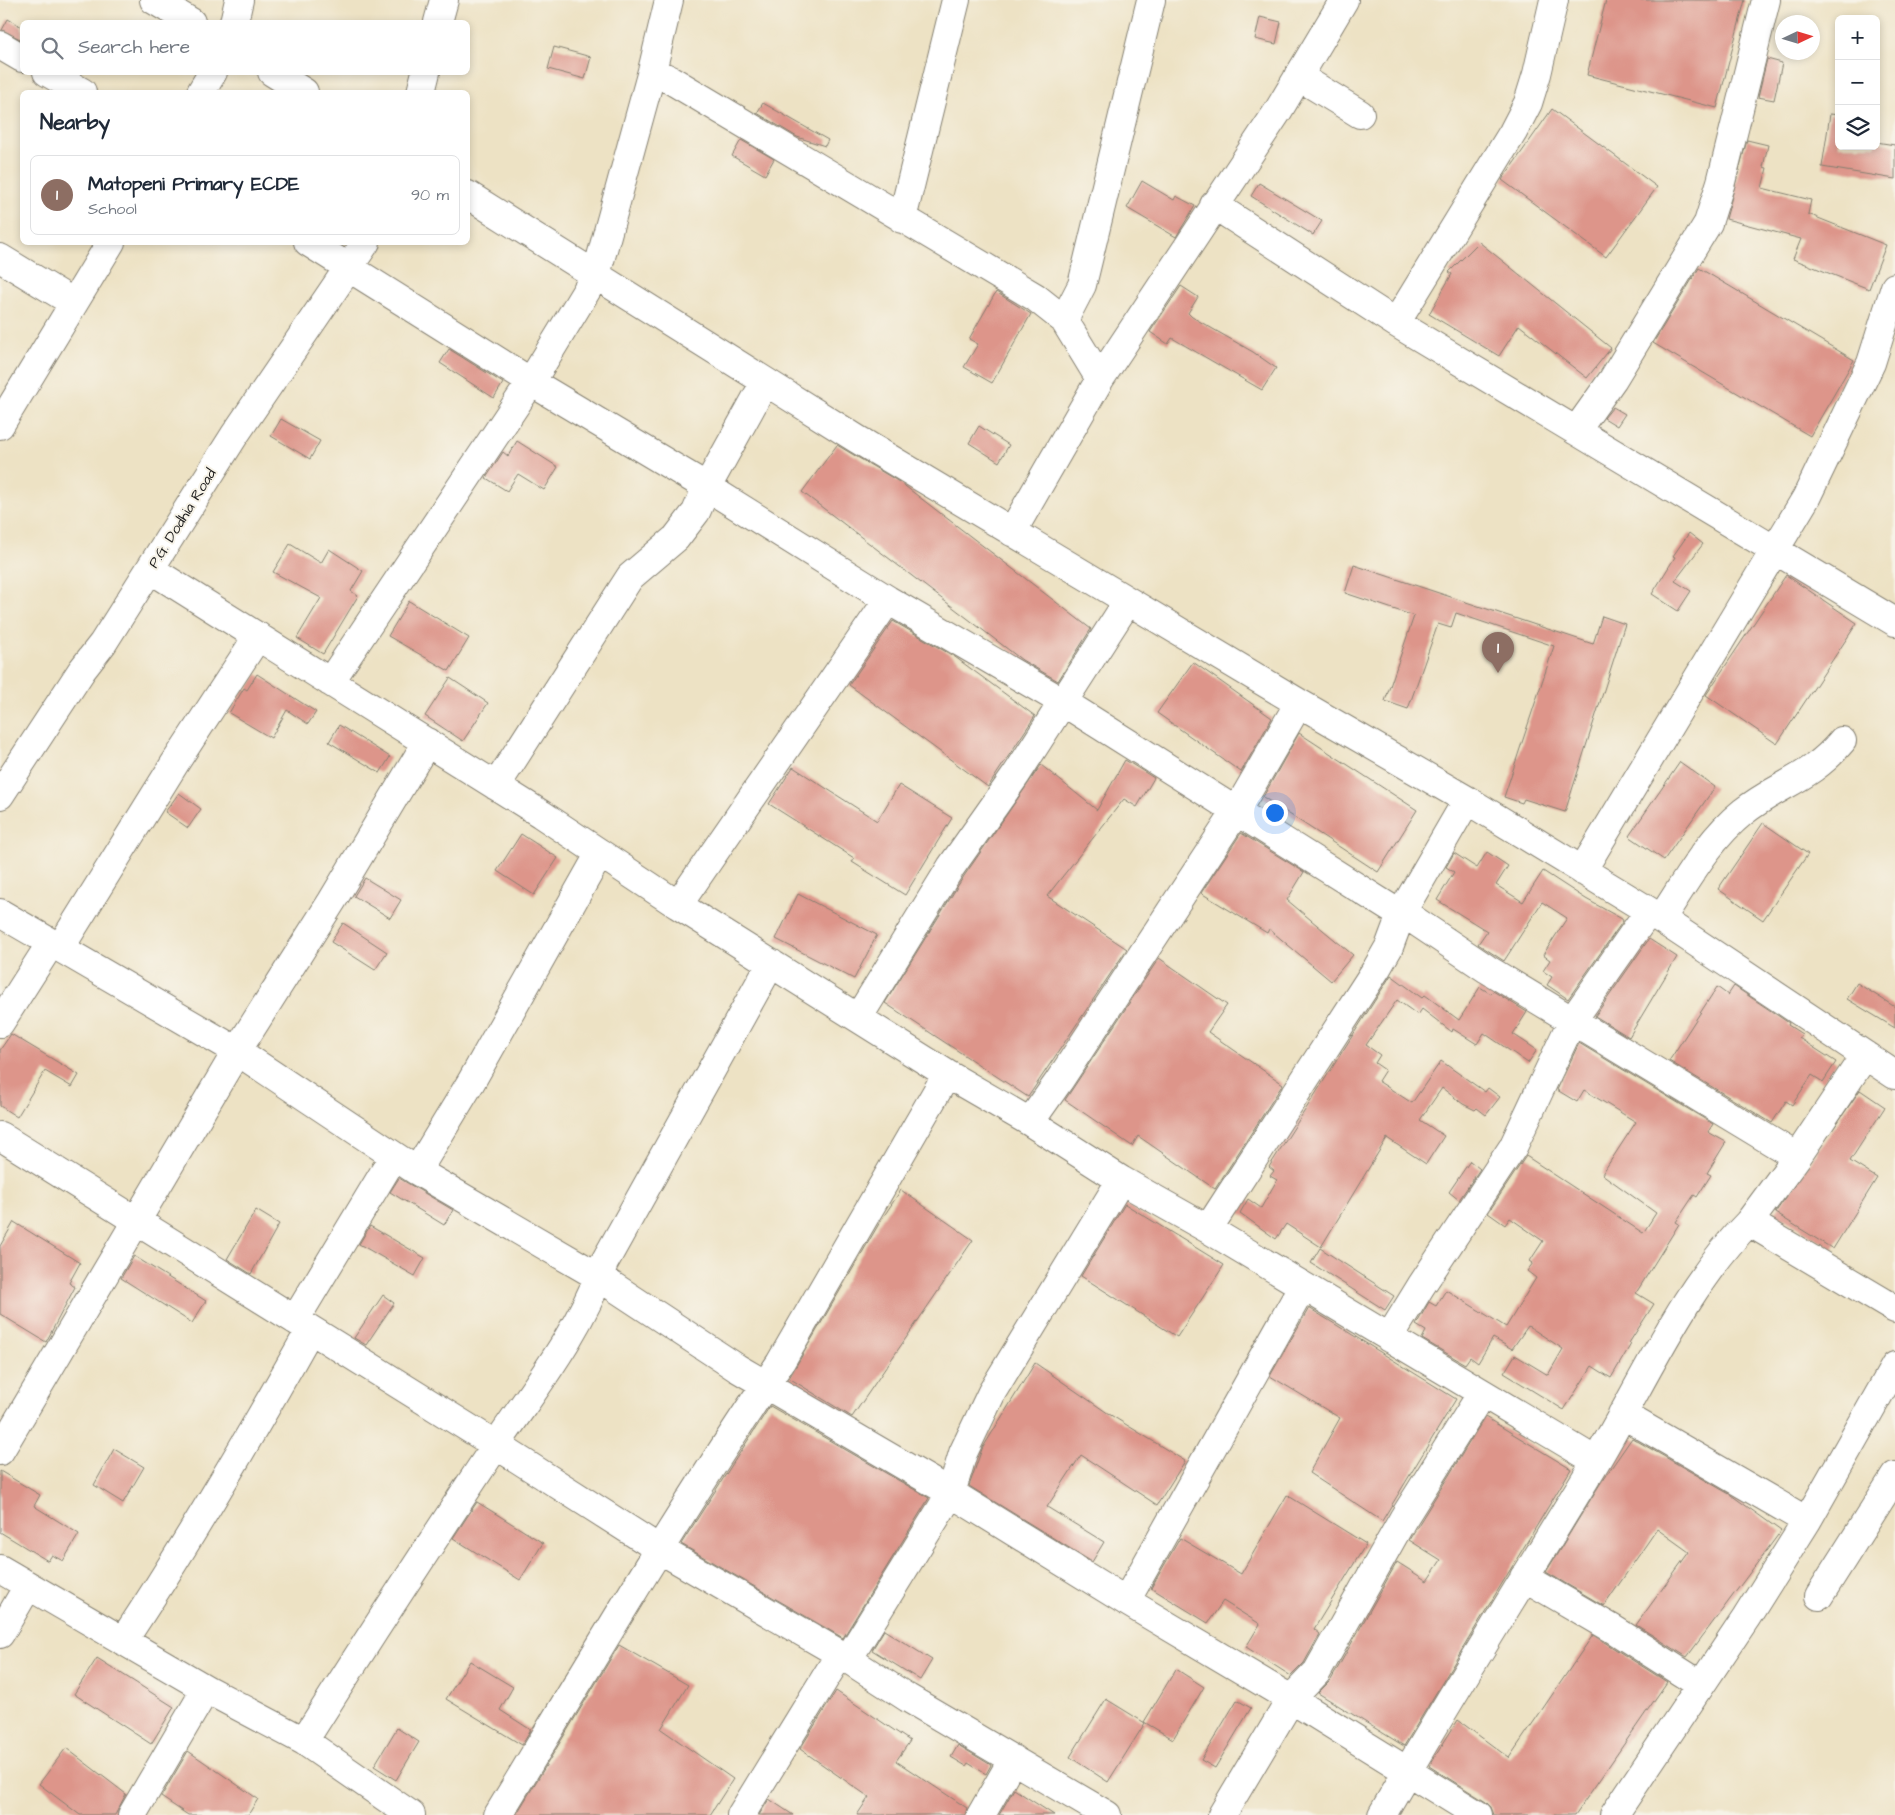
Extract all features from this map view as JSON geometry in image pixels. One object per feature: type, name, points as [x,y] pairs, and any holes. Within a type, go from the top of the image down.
[{"type":"street","points":[[154,0],[188,20]]},
{"type":"street","points":[[234,20],[239,0]]},
{"type":"street","points":[[439,20],[444,0]]},
{"type":"street","points":[[330,682],[531,382],[596,275],[652,71],[669,0]]},
{"type":"street","points":[[902,219],[956,0]]},
{"type":"street","points":[[1064,320],[1082,285],[1151,0]]},
{"type":"street","points":[[1012,532],[1100,379],[1278,111],[1344,0]]},
{"type":"street","points":[[1396,323],[1513,132],[1528,103],[1554,0]]},
{"type":"street","points":[[1576,431],[1613,379],[1708,223],[1721,182],[1766,0]]},
{"type":"street","points":[[0,46],[20,57]]},
{"type":"street","points":[[652,71],[1035,297],[1064,320],[1100,379]]},
{"type":"street","points":[[53,75],[79,90]]},
{"type":"street","points":[[202,90],[211,75]]},
{"type":"street","points":[[277,75],[301,90]]},
{"type":"street","points":[[422,90],[425,75]]},
{"type":"street","points":[[1298,76],[1360,114]]},
{"type":"street","points":[[470,196],[765,382],[1012,532],[1299,703],[1467,800],[1655,915],[1895,1075]]},
{"type":"street","points":[[1214,205],[1396,323],[1777,549],[1895,622]]},
{"type":"street","points":[[0,425],[109,245]]},
{"type":"street","points":[[312,245],[531,382],[707,487],[888,600],[1063,702],[1390,908],[1402,912],[1572,1021],[1796,1157]]},
{"type":"street","name":"P.G. Dodhia Road","points":[[0,795],[150,569],[234,436],[364,245]]},
{"type":"street","points":[[0,258],[74,304]]},
{"type":"street","points":[[1582,871],[1806,498],[1871,363],[1895,287]]},
{"type":"street","points":[[496,786],[630,577],[676,538],[696,512],[707,487],[765,382]]},
{"type":"street","points":[[150,569],[427,742],[678,905],[947,1074],[1030,1122],[1121,1180],[1208,1229],[1596,1461]]},
{"type":"street","points":[[678,905],[888,600]]},
{"type":"street","points":[[858,1018],[951,867],[1016,775],[1128,601]]},
{"type":"street","points":[[0,1023],[56,945],[258,636]]},
{"type":"street","points":[[1030,1122],[1060,1081],[1236,812],[1299,703]]},
{"type":"street","points":[[1389,1338],[1513,1147],[1572,1021],[1718,837],[1743,812],[1804,776],[1828,758],[1842,741]]},
{"type":"street","points":[[0,1451],[237,1051],[332,901],[427,742]]},
{"type":"street","points":[[1208,1229],[1376,968],[1389,946],[1402,912],[1467,800]]},
{"type":"street","points":[[417,1171],[471,1082],[600,853]]},
{"type":"street","points":[[0,913],[237,1051],[417,1171],[600,1277],[764,1384],[951,1494],[1126,1602],[1291,1699],[1478,1815]]},
{"type":"street","points":[[304,1741],[362,1648],[496,1445],[561,1351],[592,1295],[604,1263],[771,963]]},
{"type":"street","points":[[1382,1815],[1524,1577],[1596,1461],[1660,1346],[1710,1268],[1730,1241],[1749,1222],[1796,1157],[1865,1055]]},
{"type":"street","points":[[498,1815],[659,1549],[764,1384],[780,1363],[947,1074]]},
{"type":"street","points":[[0,1136],[496,1445],[659,1549],[844,1656],[908,1698],[1108,1815]]},
{"type":"street","points":[[122,1641],[154,1594],[259,1422],[303,1325],[394,1156]]},
{"type":"street","points":[[741,1815],[951,1494],[963,1453],[992,1392],[1121,1180]]},
{"type":"street","points":[[1749,1222],[1895,1309]]},
{"type":"street","points":[[1126,1602],[1302,1286]]},
{"type":"street","points":[[1614,1815],[1746,1618],[1807,1520],[1895,1366]]},
{"type":"street","points":[[1222,1815],[1291,1699],[1317,1672],[1403,1519],[1482,1393]]},
{"type":"street","points":[[1622,1414],[1807,1520]]},
{"type":"street","points":[[1819,1596],[1895,1476]]},
{"type":"street","points":[[0,1569],[206,1689],[304,1741],[379,1806],[412,1815]]},
{"type":"street","points":[[1524,1577],[1613,1629],[1701,1685]]},
{"type":"street","points":[[0,1634],[28,1586]]},
{"type":"street","points":[[132,1815],[206,1689]]},
{"type":"street","points":[[980,1815],[1013,1759]]},
{"type":"building","points":[[1606,0],[1745,0],[1717,108],[1587,75]]},
{"type":"building","points":[[1260,17],[1281,22],[1276,44],[1255,39]]},
{"type":"building","points":[[8,19],[20,26],[20,39],[2,30]]},
{"type":"building","points":[[554,47],[591,57],[585,79],[548,69]]},
{"type":"building","points":[[1767,59],[1782,63],[1774,100],[1758,97]]},
{"type":"building","points":[[763,103],[828,140],[825,146],[797,137],[757,113]]},
{"type":"building","points":[[1552,109],[1657,187],[1606,257],[1502,180]]},
{"type":"building","points":[[1830,114],[1835,115],[1835,150],[1880,150],[1880,143],[1895,145],[1895,179],[1822,167]]},
{"type":"building","points":[[741,140],[774,159],[765,175],[732,156]]},
{"type":"building","points":[[1747,140],[1768,145],[1763,167],[1767,168],[1762,188],[1811,200],[1808,214],[1886,245],[1869,289],[1793,259],[1801,239],[1726,219]]},
{"type":"building","points":[[1142,181],[1174,200],[1176,196],[1195,206],[1176,237],[1127,208]]},
{"type":"building","points":[[1259,183],[1322,221],[1313,235],[1251,196]]},
{"type":"building","points":[[1479,242],[1611,348],[1587,378],[1519,325],[1499,356],[1429,314],[1452,274],[1449,272]]},
{"type":"building","points":[[1699,268],[1854,360],[1810,436],[1653,343]]},
{"type":"building","points":[[1181,286],[1198,297],[1188,313],[1192,317],[1253,352],[1276,368],[1262,390],[1172,338],[1168,344],[1150,332]]},
{"type":"building","points":[[996,292],[1031,314],[992,383],[964,367],[978,344],[969,339]]},
{"type":"building","points":[[449,349],[503,383],[494,398],[440,363]]},
{"type":"building","points":[[1613,407],[1625,414],[1617,426],[1604,418]]},
{"type":"building","points":[[281,419],[320,441],[310,459],[271,436]]},
{"type":"building","points":[[979,426],[1009,445],[999,462],[969,443]]},
{"type":"building","points":[[517,441],[558,467],[544,490],[518,474],[507,491],[486,478],[503,452],[508,456]]},
{"type":"building","points":[[837,445],[901,483],[1091,629],[1058,681],[1022,660],[802,492]]},
{"type":"building","points":[[1689,533],[1703,544],[1675,581],[1691,591],[1678,611],[1652,594],[1675,557],[1673,556]]},
{"type":"building","points":[[290,544],[321,563],[329,549],[363,571],[351,591],[358,596],[323,654],[297,638],[321,598],[273,572]]},
{"type":"building","points":[[1354,565],[1593,644],[1602,616],[1625,624],[1565,812],[1524,799],[1522,803],[1504,797],[1554,646],[1456,613],[1451,628],[1438,624],[1408,709],[1385,701],[1414,616],[1345,593]]},
{"type":"building","points":[[1786,575],[1857,623],[1777,744],[1706,695]]},
{"type":"building","points":[[409,601],[469,638],[449,671],[388,636]]},
{"type":"building","points":[[893,621],[955,657],[1035,716],[988,787],[849,685]]},
{"type":"building","points":[[1193,662],[1272,718],[1241,772],[1157,713]]},
{"type":"building","points":[[257,674],[316,712],[308,724],[287,710],[271,738],[229,713],[244,688],[247,690]]},
{"type":"building","points":[[450,678],[488,703],[463,741],[425,716]]},
{"type":"building","points":[[339,725],[390,757],[380,773],[329,742]]},
{"type":"building","points":[[1299,733],[1417,810],[1378,872],[1263,797]]},
{"type":"building","points":[[1125,760],[1154,778],[1137,807],[1124,799],[1047,896],[1127,949],[1028,1097],[885,1003],[964,876],[1041,765],[1097,810]]},
{"type":"building","points":[[1680,762],[1715,787],[1664,860],[1629,836]]},
{"type":"building","points":[[793,767],[877,821],[899,785],[952,818],[905,895],[852,862],[854,858],[769,804]]},
{"type":"building","points":[[179,793],[201,809],[188,828],[165,812]]},
{"type":"building","points":[[1763,823],[1808,854],[1763,920],[1718,889]]},
{"type":"building","points":[[1241,833],[1304,872],[1287,900],[1353,955],[1331,981],[1269,929],[1267,933],[1201,893]]},
{"type":"building","points":[[521,834],[558,858],[534,895],[497,871]]},
{"type":"building","points":[[1487,852],[1508,866],[1496,885],[1523,902],[1543,871],[1586,899],[1622,919],[1623,921],[1568,999],[1547,985],[1552,977],[1543,971],[1550,960],[1543,955],[1567,918],[1542,902],[1504,961],[1478,944],[1487,931],[1437,900],[1454,872],[1446,867],[1454,853],[1477,868]]},
{"type":"building","points":[[365,878],[401,900],[390,918],[354,896]]},
{"type":"building","points":[[798,894],[877,935],[854,979],[776,939]]},
{"type":"building","points":[[343,923],[387,952],[375,970],[331,942]]},
{"type":"building","points":[[1649,939],[1677,957],[1629,1037],[1595,1016]]},
{"type":"building","points":[[1159,958],[1227,1005],[1208,1032],[1283,1084],[1215,1189],[1138,1136],[1132,1146],[1065,1100]]},
{"type":"building","points":[[1391,975],[1422,998],[1425,995],[1459,1020],[1480,987],[1491,994],[1493,991],[1527,1012],[1513,1034],[1537,1050],[1528,1063],[1484,1033],[1477,1044],[1453,1029],[1452,1032],[1422,1009],[1418,1015],[1397,1000],[1366,1045],[1380,1055],[1375,1063],[1385,1070],[1378,1081],[1412,1103],[1441,1061],[1485,1092],[1488,1088],[1500,1097],[1486,1115],[1477,1108],[1475,1110],[1463,1104],[1442,1088],[1420,1120],[1444,1136],[1426,1164],[1387,1138],[1321,1247],[1286,1224],[1276,1239],[1240,1213],[1248,1199],[1261,1208],[1277,1180],[1270,1176],[1274,1171],[1269,1167]]},
{"type":"building","points":[[1857,983],[1895,1007],[1895,1028],[1847,999]]},
{"type":"building","points":[[1734,986],[1789,1023],[1788,1025],[1802,1034],[1799,1038],[1836,1062],[1823,1082],[1812,1075],[1792,1105],[1786,1101],[1772,1123],[1669,1061],[1717,987],[1728,995]]},
{"type":"building","points":[[11,1034],[79,1075],[72,1087],[45,1071],[17,1117],[0,1106],[0,1050]]},
{"type":"building","points":[[1579,1043],[1713,1124],[1708,1132],[1726,1142],[1707,1173],[1711,1175],[1697,1197],[1694,1195],[1676,1222],[1679,1224],[1636,1293],[1654,1304],[1629,1343],[1631,1344],[1611,1378],[1592,1366],[1564,1410],[1504,1373],[1515,1355],[1548,1375],[1563,1349],[1528,1326],[1512,1349],[1493,1338],[1478,1363],[1470,1357],[1465,1364],[1422,1339],[1426,1331],[1416,1325],[1429,1302],[1436,1306],[1446,1290],[1506,1327],[1536,1278],[1527,1271],[1533,1263],[1530,1261],[1543,1241],[1510,1218],[1505,1225],[1488,1213],[1526,1156],[1643,1233],[1656,1213],[1602,1174],[1636,1122],[1584,1090],[1577,1102],[1557,1090]]},
{"type":"building","points":[[1860,1090],[1885,1107],[1850,1161],[1877,1178],[1833,1249],[1775,1213]]},
{"type":"building","points":[[1470,1161],[1480,1169],[1459,1200],[1449,1192]]},
{"type":"building","points":[[399,1178],[453,1210],[444,1225],[390,1192]]},
{"type":"building","points":[[901,1190],[973,1240],[852,1417],[789,1378],[880,1222]]},
{"type":"building","points":[[1125,1204],[1224,1265],[1177,1337],[1081,1276]]},
{"type":"building","points":[[256,1210],[279,1224],[251,1274],[227,1259]]},
{"type":"building","points":[[14,1222],[80,1263],[69,1283],[75,1287],[46,1342],[0,1314],[0,1246]]},
{"type":"building","points":[[370,1226],[425,1258],[415,1276],[359,1244]]},
{"type":"building","points":[[1320,1248],[1394,1296],[1385,1310],[1311,1263]]},
{"type":"building","points":[[134,1256],[206,1301],[192,1323],[121,1278]]},
{"type":"building","points":[[383,1295],[394,1303],[366,1345],[354,1338]]},
{"type":"building","points":[[1309,1308],[1456,1399],[1382,1521],[1309,1473],[1340,1418],[1270,1376]]},
{"type":"building","points":[[1035,1363],[1109,1414],[1185,1461],[1157,1505],[1081,1455],[1047,1507],[1104,1542],[1092,1562],[969,1486],[982,1449]]},
{"type":"building","points":[[770,1406],[929,1498],[843,1638],[681,1544]]},
{"type":"building","points":[[1485,1417],[1571,1469],[1404,1746],[1318,1693],[1331,1680],[1397,1562],[1427,1581],[1441,1560],[1409,1540]]},
{"type":"building","points":[[1632,1438],[1731,1495],[1781,1531],[1687,1657],[1636,1625],[1689,1552],[1657,1529],[1604,1606],[1546,1572],[1600,1484]]},
{"type":"building","points":[[114,1449],[144,1467],[123,1503],[94,1485]]},
{"type":"building","points":[[0,1471],[40,1495],[34,1506],[79,1534],[63,1561],[52,1555],[48,1561],[0,1532]]},
{"type":"building","points":[[1287,1495],[1366,1544],[1314,1629],[1320,1634],[1304,1663],[1291,1676],[1246,1647],[1260,1624],[1223,1601],[1208,1623],[1151,1588],[1180,1538],[1241,1574]]},
{"type":"building","points":[[477,1502],[543,1543],[520,1580],[453,1538]]},
{"type":"building","points":[[884,1630],[932,1660],[920,1680],[872,1650]]},
{"type":"building","points":[[1593,1635],[1667,1682],[1575,1815],[1494,1815],[1491,1807],[1486,1802],[1429,1766],[1458,1720],[1509,1758]]},
{"type":"building","points":[[619,1645],[688,1685],[661,1729],[733,1779],[710,1815],[516,1815]]},
{"type":"building","points":[[97,1658],[174,1707],[151,1744],[74,1694]]},
{"type":"building","points":[[470,1661],[513,1687],[500,1710],[531,1730],[522,1745],[446,1699]]},
{"type":"building","points":[[1176,1669],[1204,1687],[1173,1739],[1144,1722]]},
{"type":"building","points":[[836,1691],[910,1741],[896,1761],[967,1808],[965,1815],[857,1815],[869,1797],[800,1749]]},
{"type":"building","points":[[1106,1699],[1145,1723],[1108,1782],[1070,1757]]},
{"type":"building","points":[[1237,1700],[1251,1708],[1215,1768],[1201,1760]]},
{"type":"building","points":[[397,1728],[419,1742],[396,1780],[374,1766]]},
{"type":"building","points":[[958,1745],[991,1765],[986,1774],[968,1763],[966,1766],[951,1757]]},
{"type":"building","points":[[66,1748],[126,1794],[115,1815],[80,1815],[39,1784]]},
{"type":"building","points":[[188,1751],[258,1799],[248,1815],[188,1815],[161,1797]]},
{"type":"building","points":[[1014,1789],[1054,1815],[999,1815]]},
{"type":"building","points":[[769,1799],[793,1815],[759,1815]]},
{"type":"place","name":"Matopeni Primary ECDE","points":[[1498,673]]}]
